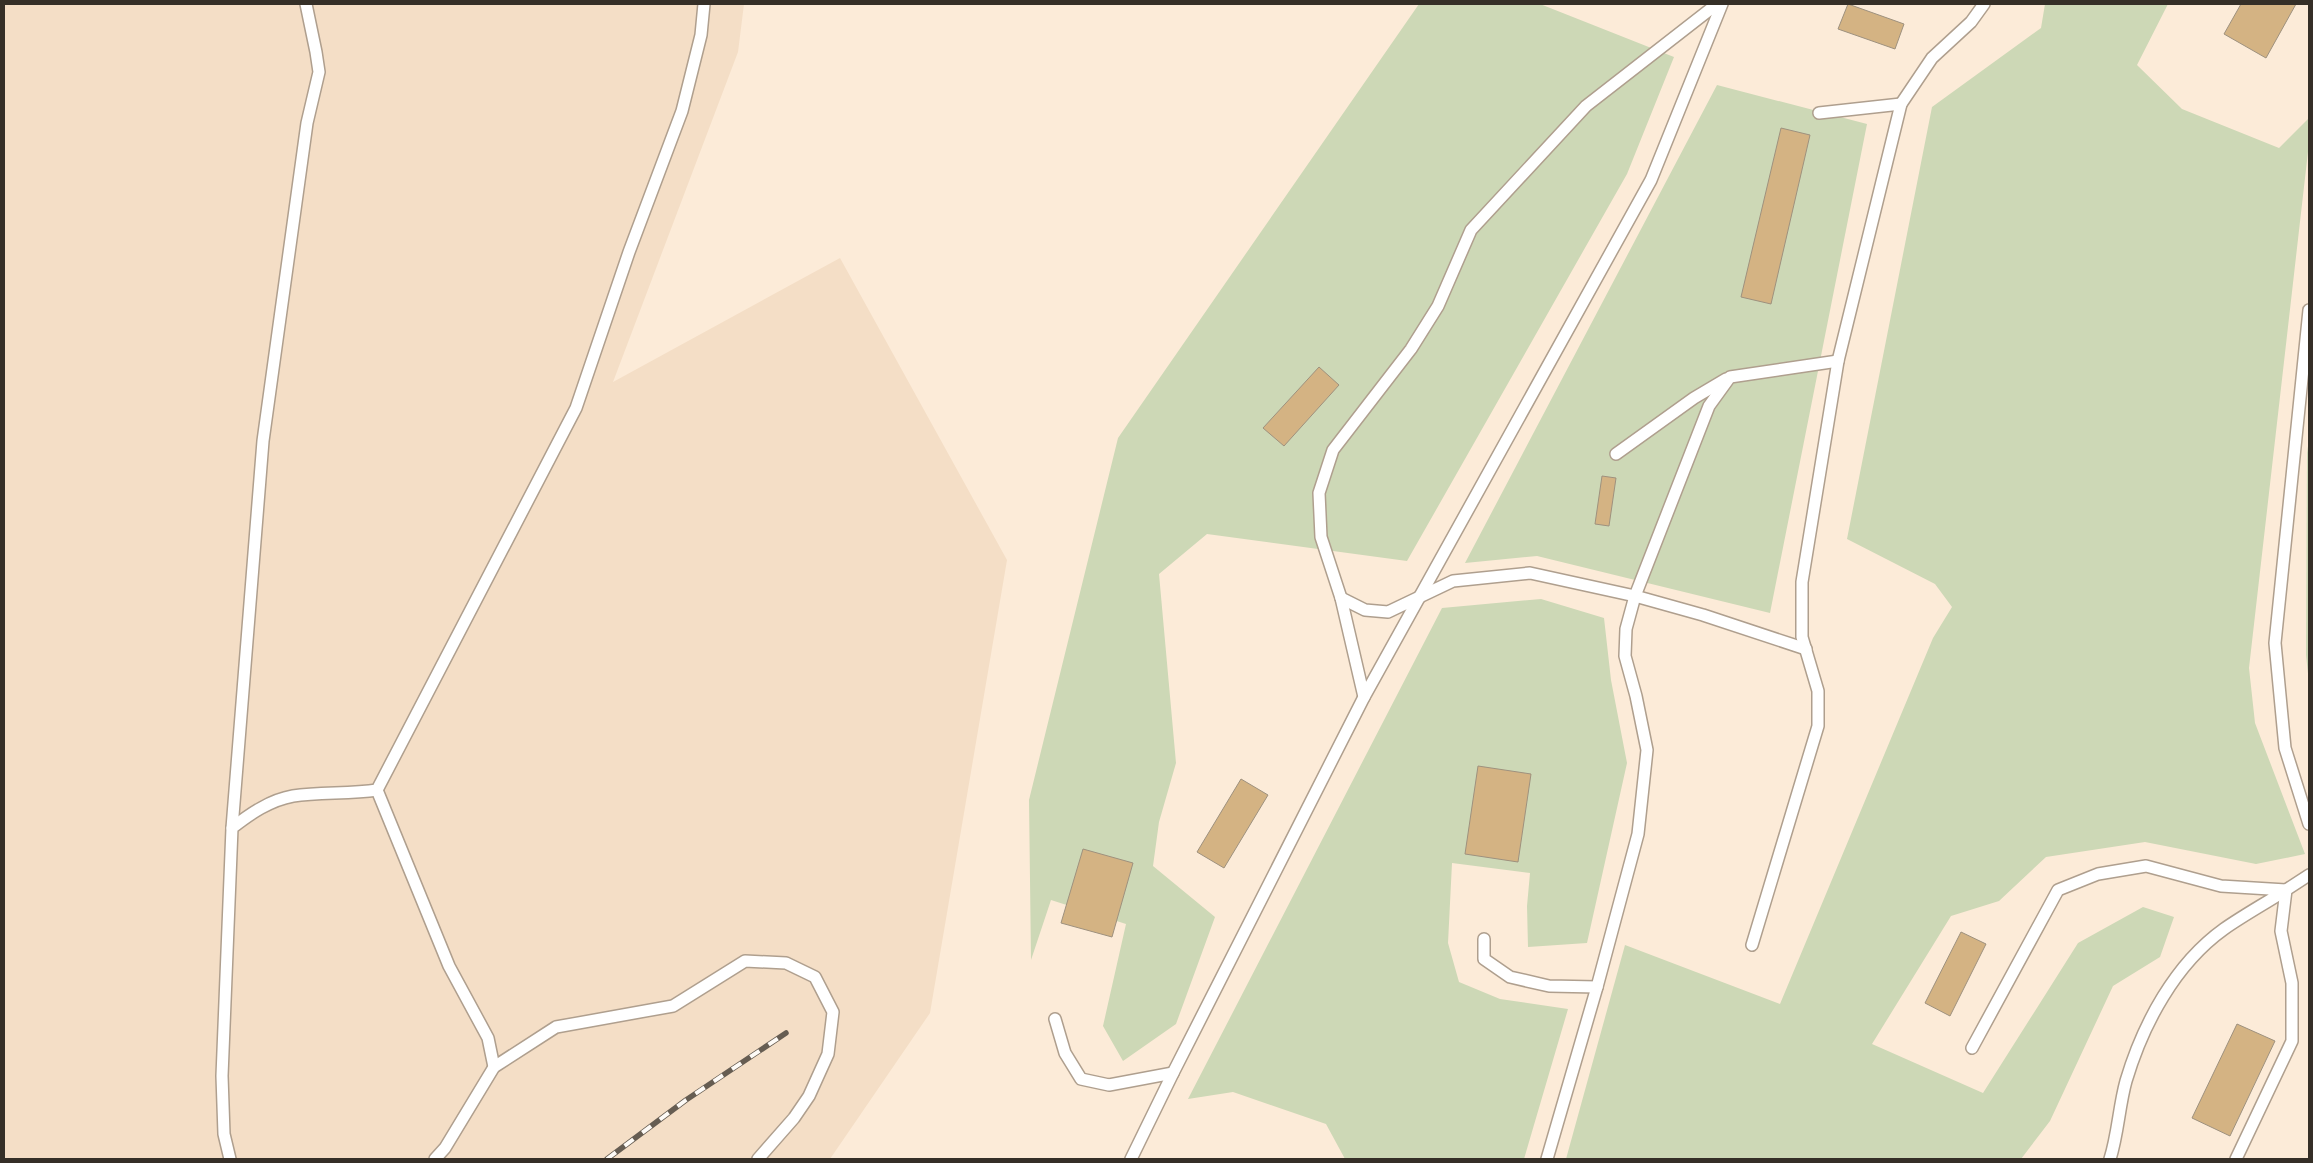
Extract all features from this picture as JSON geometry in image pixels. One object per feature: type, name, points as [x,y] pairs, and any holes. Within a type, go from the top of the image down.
[{"type":"lane","points":[[230,1159],[224,1134],[222,1076],[232,828],[264,441],[307,123],[318,72],[316,52],[306,4]]},
{"type":"lane","points":[[494,1067],[488,1038],[449,966],[377,790],[576,408],[629,252],[682,111],[701,35],[704,4]]},
{"type":"lane","points":[[1364,697],[1341,598],[1321,537],[1319,493],[1333,450],[1411,349],[1438,306],[1471,230],[1586,106],[1717,4]]},
{"type":"lane","points":[[1131,1159],[1364,697],[1651,180],[1722,4]]},
{"type":"lane","points":[[1752,945],[1818,726],[1818,691],[1802,637],[1802,582],[1838,361],[1901,104],[1932,58],[1971,22],[1984,4]]},
{"type":"lane","points":[[1819,113],[1901,104]]},
{"type":"lane","points":[[2309,310],[2275,643],[2285,748],[2309,824]]},
{"type":"lane","points":[[1616,454],[1694,398],[1730,377],[1838,361]]},
{"type":"lane","points":[[1547,1159],[1597,987],[1638,834],[1647,750],[1636,696],[1625,656],[1626,629],[1635,596],[1709,406],[1730,377]]},
{"type":"lane","points":[[1341,598],[1365,610],[1388,612],[1420,595],[1453,581],[1530,573],[1635,596],[1703,615],[1806,649]]},
{"type":"lane","points":[[232,828],[255,810],[292,796],[348,794],[377,790]]},
{"type":"lane","points":[[1972,1048],[2058,890],[2098,874],[2146,866],[2221,886],[2286,890]]},
{"type":"lane","points":[[2110,1159],[2115,1145],[2126,1082],[2149,1020],[2185,966],[2223,930],[2309,875]]},
{"type":"lane","points":[[2236,1159],[2292,1041],[2292,983],[2281,931],[2286,890]]},
{"type":"lane","points":[[1484,939],[1484,959],[1510,976],[1549,986],[1597,987]]},
{"type":"lane","points":[[435,1159],[445,1148],[494,1067],[556,1027],[673,1006],[745,961],[786,963],[814,977],[833,1012],[828,1054],[809,1096],[794,1118],[758,1159]]},
{"type":"lane","points":[[1055,1019],[1065,1053],[1081,1079],[1109,1085],[1173,1073]]},
{"type":"shaded area","points":[[4,4],[744,4],[738,52],[613,382],[840,258],[1007,560],[930,1013],[830,1159],[4,1159]]},
{"type":"green space","points":[[1419,4],[1540,4],[1674,57],[1627,174],[1407,561],[1207,534],[1159,574],[1176,763],[1159,822],[1153,866],[1215,917],[1176,1024],[1123,1061],[1103,1026],[1126,924],[1051,900],[1031,960],[1029,800],[1118,438]]},
{"type":"green space","points":[[2045,4],[2168,4],[2137,65],[2182,109],[2279,148],[2309,118],[2309,143],[2249,668],[2255,723],[2305,854],[2256,864],[2145,842],[2046,857],[1999,901],[1951,916],[1872,1044],[1983,1093],[2078,943],[2143,907],[2174,917],[2160,957],[2113,986],[2050,1121],[2021,1159],[1566,1159],[1625,945],[1780,1004],[1933,638],[1952,607],[1935,584],[1847,539],[1932,107],[2041,28]]},
{"type":"green space","points":[[1717,85],[1867,124],[1770,613],[1537,556],[1465,563]]},
{"type":"green space","points":[[2309,439],[2309,683],[2306,655],[2307,453]]},
{"type":"green space","points":[[1541,599],[1604,618],[1611,680],[1627,763],[1587,943],[1528,947],[1527,906],[1530,873],[1452,863],[1448,943],[1459,982],[1500,999],[1568,1009],[1524,1159],[1345,1159],[1326,1124],[1233,1092],[1188,1099],[1442,608]]},
{"type":"building","points":[[1848,4],[1904,24],[1895,49],[1838,29]]},
{"type":"building","points":[[2241,4],[2296,4],[2266,58],[2224,34]]},
{"type":"building","points":[[1781,128],[1810,135],[1771,304],[1741,297]]},
{"type":"building","points":[[1319,367],[1339,385],[1284,446],[1263,428]]},
{"type":"building","points":[[1602,476],[1616,478],[1609,526],[1595,524]]},
{"type":"building","points":[[1478,766],[1531,774],[1518,862],[1465,854]]},
{"type":"building","points":[[1241,779],[1268,795],[1224,868],[1197,852]]},
{"type":"building","points":[[1083,849],[1133,863],[1112,937],[1061,923]]},
{"type":"building","points":[[1961,932],[1986,944],[1950,1016],[1925,1003]]},
{"type":"building","points":[[2237,1024],[2275,1041],[2230,1136],[2192,1118]]},
{"type":"railway","points":[[607,1159],[686,1100],[786,1033]]}]
